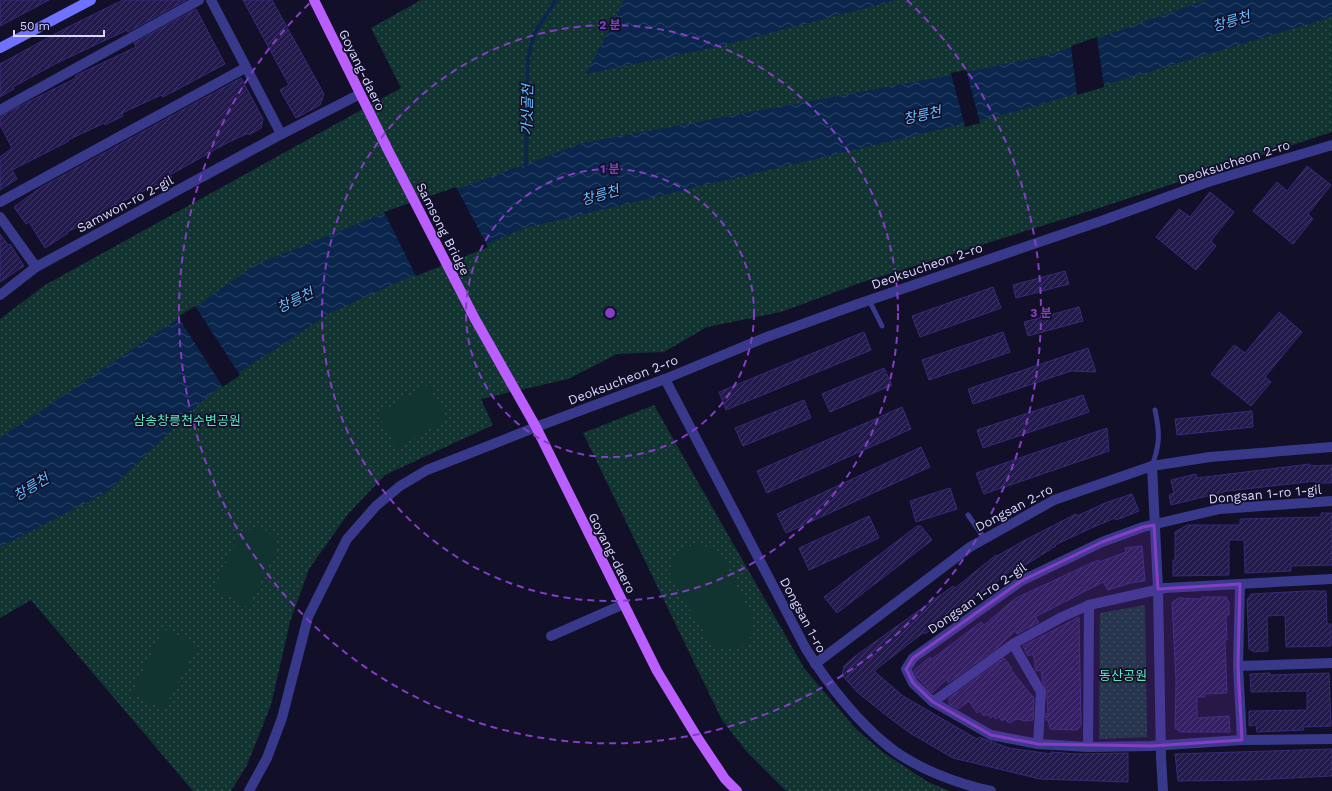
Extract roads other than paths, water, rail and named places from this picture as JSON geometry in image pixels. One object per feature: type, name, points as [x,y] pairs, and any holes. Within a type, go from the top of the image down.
[{"type":"main road","points":[[0,48],[91,0]]},
{"type":"main road","name":"Goyang-daero","points":[[314,0],[388,150]]},
{"type":"main road","name":"Samsong Bridge","points":[[388,150],[476,319]]},
{"type":"main road","name":"Goyang-daero","points":[[476,319],[536,426],[657,672],[725,778],[737,791]]},
{"type":"street","points":[[0,110],[199,0]]},
{"type":"street","points":[[211,0],[245,68],[281,134]]},
{"type":"street","points":[[0,202],[245,68]]},
{"type":"street","name":"Samwon-ro 2-gil","points":[[0,295],[36,267],[281,134],[360,94]]},
{"type":"street","name":"Deoksucheon 2-ro","points":[[249,791],[267,758],[282,718],[308,617],[347,539],[376,506],[400,486],[427,470],[536,426],[666,379],[764,338],[869,300],[1104,220],[1208,182],[1332,145]]},
{"type":"street","points":[[0,217],[36,267]]},
{"type":"street","name":"Dongsan 1-ro","points":[[666,379],[744,531],[815,664],[863,723],[889,747],[930,771],[991,791]]},
{"type":"street","name":"Dongsan 2-ro","points":[[815,664],[964,552],[1054,500],[1152,466],[1210,456],[1332,447]]},
{"type":"street","points":[[1152,466],[1158,589],[1160,746],[1163,791]]},
{"type":"street","name":"Dongsan 1-ro 1-gil","points":[[1154,525],[1220,508],[1332,501]]},
{"type":"street","name":"Dongsan 1-ro 2-gil","points":[[1154,525],[1143,527],[1102,542],[1021,581],[913,658],[906,669],[913,683],[933,702],[990,735],[1038,744],[1088,747],[1160,746]]},
{"type":"street","points":[[933,702],[1013,644],[1062,617],[1089,605],[1158,589],[1332,579]]},
{"type":"street","points":[[1240,584],[1238,666],[1242,740]]},
{"type":"street","points":[[551,636],[624,604]]},
{"type":"street","points":[[1088,747],[1089,605]]},
{"type":"street","points":[[1013,644],[1041,692],[1038,744]]},
{"type":"street","points":[[1238,666],[1332,663]]},
{"type":"street","points":[[1160,746],[1242,740],[1332,739]]},
{"type":"lane","points":[[869,300],[882,326]]},
{"type":"lane","points":[[1152,466],[1159,447],[1158,423],[1155,410]]},
{"type":"lane","points":[[968,515],[985,539]]},
{"type":"water","points":[[624,0],[893,1],[721,46],[586,74]]},
{"type":"water","name":"창릉천","points":[[1206,0],[1332,0],[1332,17],[1018,111],[525,228],[414,275],[332,312],[240,372],[208,396],[107,492],[0,547],[0,438],[200,304],[253,266],[379,215],[458,189],[583,143],[946,76],[1049,55]]},
{"type":"waterway","name":"가싯골천","points":[[526,167],[528,58],[534,34],[556,0]]},
{"type":"park label","name":"삼송창릉천수변공원","points":[[187,420]]},
{"type":"park label","name":"동산공원","points":[[1123,675]]}]
